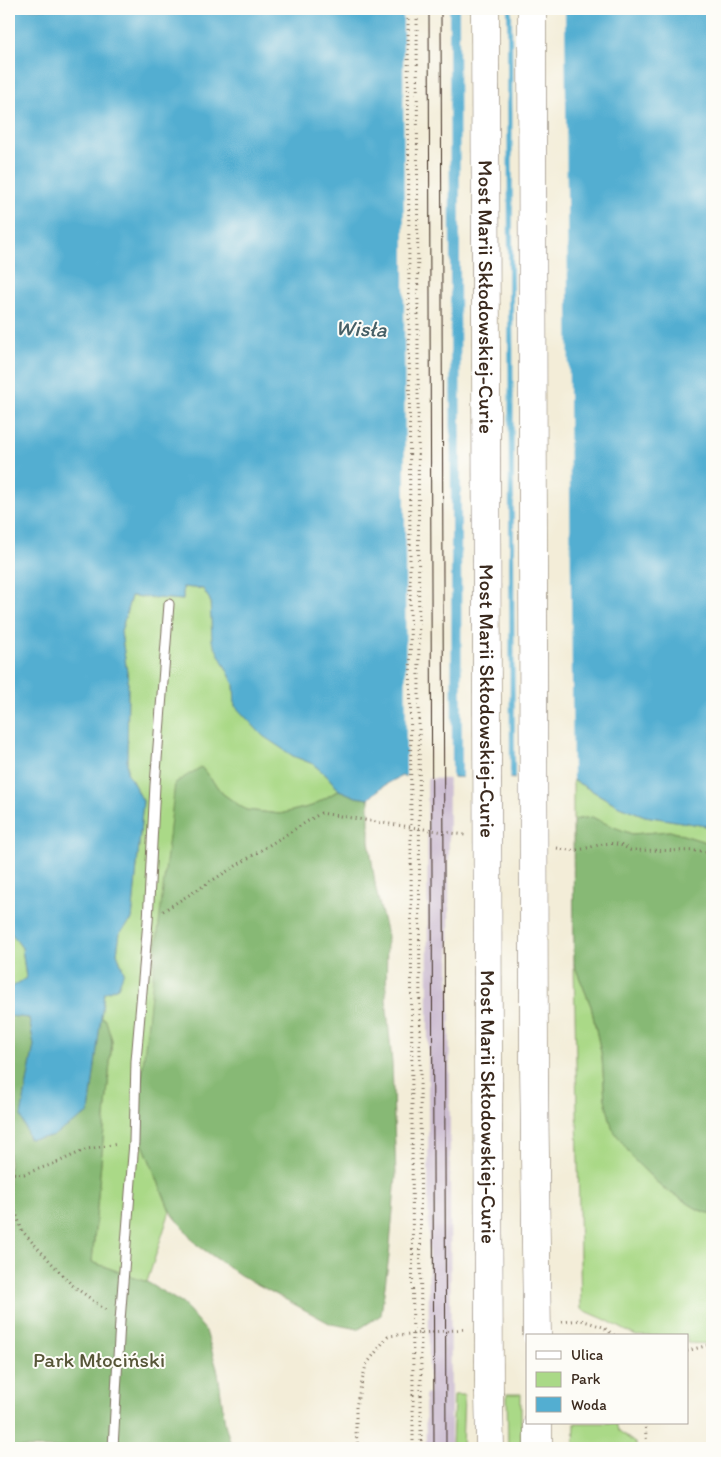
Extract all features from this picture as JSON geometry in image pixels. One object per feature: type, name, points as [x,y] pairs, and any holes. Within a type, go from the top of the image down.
[{"type":"main road","name":"Most Marii Skłodowskiej-Curie","points":[[485,9],[490,1448]]},
{"type":"main road","points":[[532,9],[534,1045],[537,1334]]},
{"type":"main road","points":[[538,1424],[538,1448]]},
{"type":"lane","points":[[114,1448],[120,1321],[134,1142],[136,1061],[148,921],[155,786],[169,604]]},
{"type":"path","points":[[408,9],[414,1448]]},
{"type":"path","points":[[417,9],[421,1448]]},
{"type":"path","points":[[148,921],[321,813],[470,836]]},
{"type":"path","points":[[556,848],[575,850],[602,843],[622,845],[630,850],[700,851],[712,853]]},
{"type":"path","points":[[9,1173],[24,1174],[56,1163],[86,1149],[134,1142]]},
{"type":"path","points":[[9,1192],[22,1231],[72,1285],[120,1321]]},
{"type":"path","points":[[358,1448],[356,1406],[366,1365],[388,1336]]},
{"type":"path","points":[[688,1351],[712,1344]]},
{"type":"path","points":[[645,1424],[647,1448]]},
{"type":"shaded area","points":[[425,9],[446,9],[451,1448],[426,1448],[425,1395],[429,1394]]},
{"type":"green space","points":[[183,587],[203,589],[210,600],[213,641],[234,684],[235,706],[293,756],[313,764],[339,790],[312,806],[280,814],[246,810],[223,794],[201,767],[136,1127],[170,1211],[147,1282],[92,1262],[112,1040],[106,1021],[101,1016],[104,993],[124,972],[117,953],[120,933],[132,920],[143,801],[127,772],[128,679],[121,632],[131,596],[183,600]]},
{"type":"green space","points":[[201,767],[223,794],[246,810],[280,814],[312,806],[339,790],[356,797],[369,799],[369,841],[376,890],[387,935],[386,999],[392,1063],[396,1176],[389,1256],[381,1315],[359,1329],[331,1324],[240,1275],[197,1245],[170,1211],[136,1127],[175,783]]},
{"type":"green space","points":[[573,780],[619,806],[645,816],[712,827],[712,844],[670,831],[632,834],[592,817],[573,820]]},
{"type":"green space","points":[[592,817],[632,834],[670,831],[712,844],[712,1214],[699,1210],[663,1188],[635,1161],[612,1128],[605,1099],[602,1057],[591,1006],[574,964],[573,820]]},
{"type":"green space","points":[[9,930],[22,948],[26,978],[9,989]]},
{"type":"green space","points":[[574,964],[591,1006],[602,1057],[605,1099],[635,1161],[663,1188],[699,1210],[712,1214],[712,1344],[688,1343],[688,1334],[632,1334],[581,1309]]},
{"type":"green space","name":"Park Młociński","points":[[9,1016],[29,1018],[34,1045],[21,1116],[89,1112],[101,1016],[106,1021],[112,1040],[92,1262],[147,1282],[183,1304],[206,1331],[218,1372],[225,1424],[232,1448],[9,1448]]},
{"type":"green space","points":[[507,1394],[521,1394],[521,1448],[508,1448]]},
{"type":"green space","points":[[454,1395],[464,1395],[462,1448],[452,1448]]},
{"type":"green space","points":[[575,1424],[616,1424],[618,1430],[636,1444],[636,1448],[574,1448]]},
{"type":"water","name":"Wisła","points":[[9,9],[712,9],[712,827],[645,816],[619,806],[573,780],[402,776],[384,786],[369,799],[356,797],[339,790],[313,764],[293,756],[263,736],[235,706],[234,684],[212,641],[210,600],[203,589],[183,587],[183,600],[131,596],[121,632],[128,679],[127,772],[143,801],[132,920],[120,933],[117,953],[124,972],[118,987],[104,993],[89,1113],[51,1137],[29,1139],[21,1116],[34,1045],[29,1018],[9,1016],[9,989],[26,978],[22,948],[9,930]]},
{"type":"pier","points":[[403,9],[449,9],[452,779],[406,778]]},
{"type":"pier","points":[[459,9],[507,9],[510,781],[462,780]]},
{"type":"pier","points":[[512,9],[565,9],[573,783],[515,781]]},
{"type":"tram line","points":[[429,9],[434,1448]]},
{"type":"tram line","points":[[441,9],[446,1448]]}]
